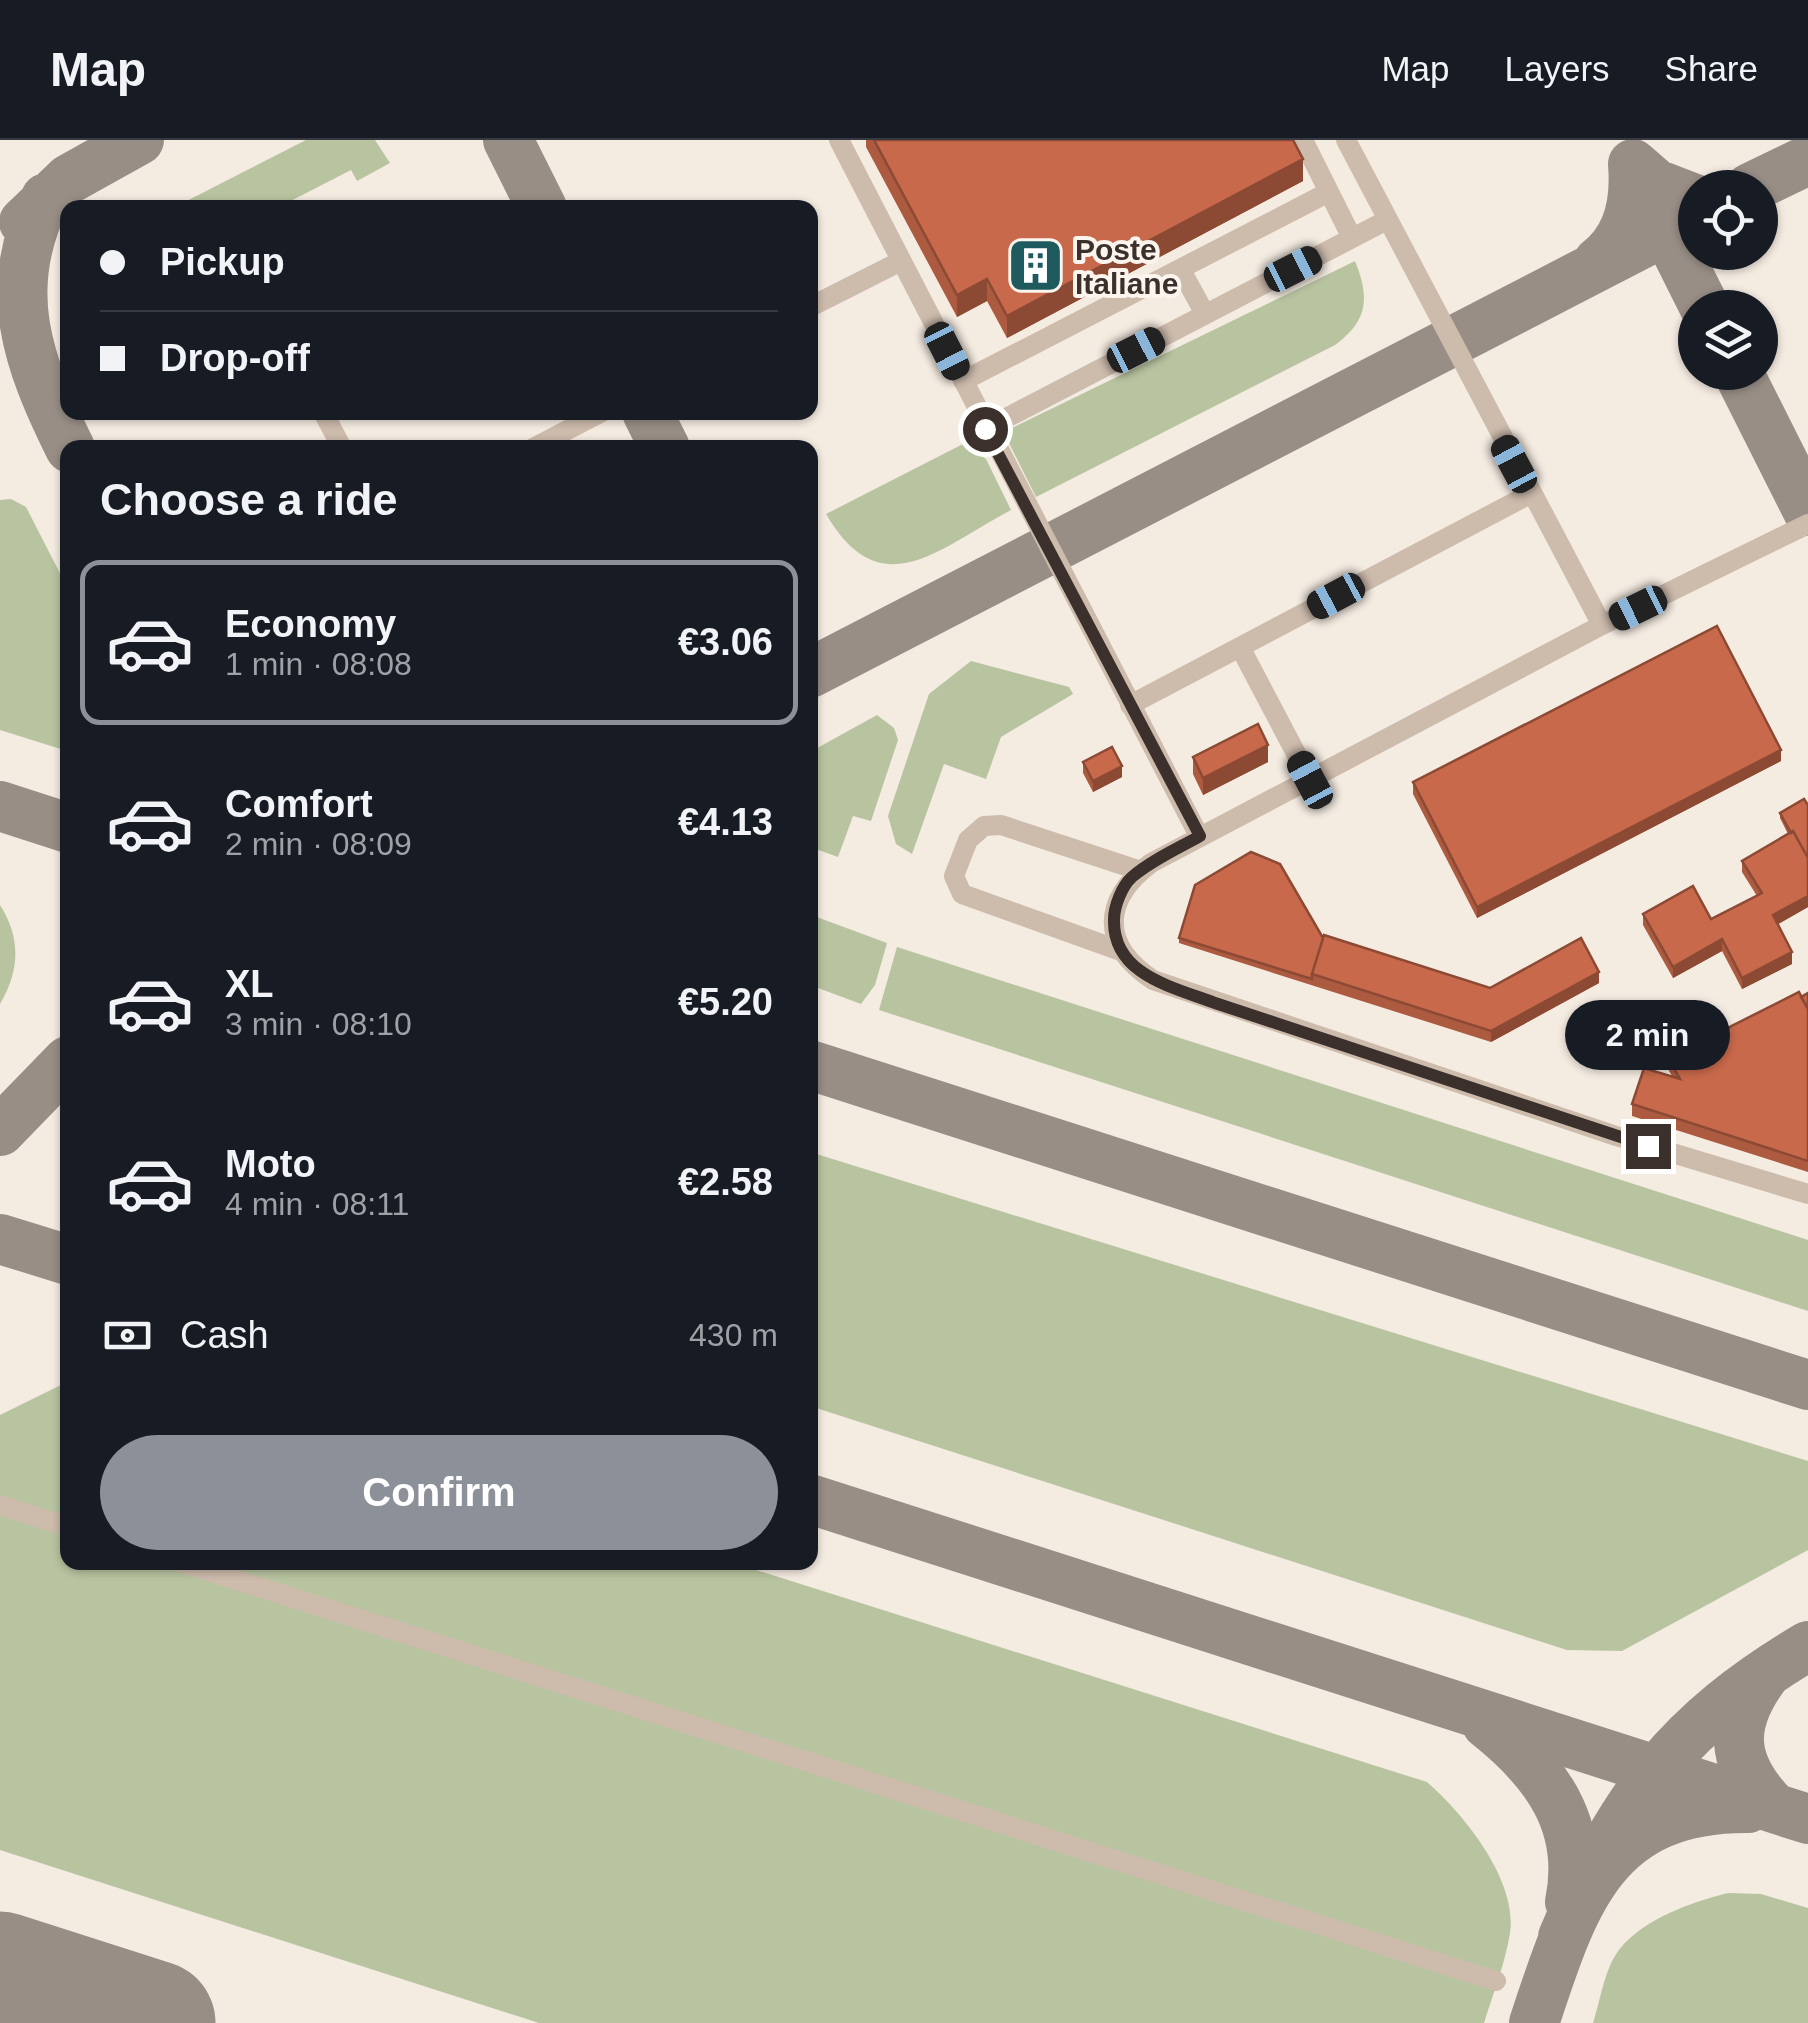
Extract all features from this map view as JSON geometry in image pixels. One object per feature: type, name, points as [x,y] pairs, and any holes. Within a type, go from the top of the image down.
[{"type":"lane","points":[[838,140],[1200,836]]},
{"type":"lane","points":[[1303,140],[1352,238]]},
{"type":"lane","points":[[1346,140],[1602,626]]},
{"type":"lane","points":[[962,381],[1329,192]]},
{"type":"lane","points":[[985,429],[1387,220]]},
{"type":"lane","points":[[1209,230],[1218,250]]},
{"type":"lane","points":[[818,303],[901,261]]},
{"type":"lane","points":[[1181,270],[1205,314]]},
{"type":"lane","points":[[548,440],[587,420]]},
{"type":"lane","points":[[1130,705],[1530,494]]},
{"type":"lane","points":[[1808,524],[1602,626],[1200,836],[1128,880],[1115,906],[1113,922],[1121,951],[1130,965],[1153,980],[1616,1136],[1808,1194]]},
{"type":"lane","points":[[1240,648],[1310,780]]},
{"type":"lane","points":[[1121,951],[988,907],[962,894],[954,876],[968,840],[984,826],[1002,825],[1141,871]]},
{"type":"lane","points":[[0,1505],[60,1524]]},
{"type":"lane","points":[[205,1570],[1496,1982]]},
{"type":"green space","points":[[306,140],[375,140],[390,163],[357,181],[351,170],[293,200],[189,200]]},
{"type":"green space","points":[[1355,261],[1363,286],[1363,308],[1354,327],[1335,345],[1036,497],[1007,439],[1012,428]]},
{"type":"green space","points":[[963,444],[986,459],[1011,510],[935,553],[890,564],[868,558],[847,542],[826,514]]},
{"type":"green space","points":[[11,499],[26,507],[60,573],[60,749],[0,730],[0,500]]},
{"type":"green space","points":[[971,661],[1069,687],[1073,694],[1001,737],[986,779],[944,764],[912,854],[896,844],[888,816],[929,694]]},
{"type":"green space","points":[[877,715],[894,728],[898,740],[871,821],[853,816],[838,857],[818,850],[818,748]]},
{"type":"green space","points":[[0,905],[12,930],[15,954],[11,979],[0,1004]]},
{"type":"green space","points":[[818,917],[887,943],[875,985],[861,1004],[818,988]]},
{"type":"green space","points":[[897,947],[1808,1240],[1808,1311],[879,1010]]},
{"type":"green space","points":[[818,1154],[1808,1461],[1808,1550],[1622,1651],[1567,1650],[818,1409]]},
{"type":"green space","points":[[60,1385],[60,1570],[756,1570],[1427,1782],[1472,1830],[1506,1892],[1510,1933],[1484,2023],[539,2023],[0,1850],[0,1415]]},
{"type":"green space","points":[[1728,1893],[1761,1894],[1808,1908],[1808,2023],[1593,2023],[1610,1966],[1629,1939],[1669,1913]]},
{"type":"building","name":"Poste Italiane","points":[[874,140],[1293,140],[1303,159],[1007,316],[987,279],[957,295]]},
{"type":"building","points":[[1717,626],[1781,750],[1477,907],[1413,782]]},
{"type":"building","points":[[1258,724],[1268,745],[1203,778],[1193,757]]},
{"type":"building","points":[[1112,747],[1122,766],[1093,781],[1083,762]]},
{"type":"building","points":[[1804,799],[1808,805],[1808,858],[1780,813]]},
{"type":"building","points":[[1793,831],[1808,858],[1808,896],[1773,915],[1792,952],[1742,978],[1722,939],[1673,967],[1643,914],[1693,886],[1711,919],[1762,893],[1742,861]]},
{"type":"building","points":[[1251,852],[1280,864],[1323,938],[1312,979],[1179,938],[1195,885]]},
{"type":"building","points":[[1324,935],[1490,988],[1581,938],[1599,972],[1491,1031],[1312,974]]},
{"type":"building","points":[[1799,992],[1808,1009],[1808,1161],[1632,1104],[1644,1068],[1680,1079],[1668,1058]]},
{"type":"taxiway","points":[[24,222],[69,179],[139,140]]},
{"type":"taxiway","points":[[508,140],[538,200]]},
{"type":"taxiway","points":[[1778,174],[1808,160]]},
{"type":"taxiway","points":[[1598,262],[1617,242],[1628,218],[1633,164],[1656,184],[1678,192]]},
{"type":"taxiway","points":[[46,198],[32,231],[22,295],[32,356],[66,440]]},
{"type":"taxiway","points":[[1651,200],[1696,290]]},
{"type":"taxiway","points":[[818,669],[1678,225]]},
{"type":"taxiway","points":[[1747,390],[1808,511]]},
{"type":"taxiway","points":[[651,420],[661,440]]},
{"type":"taxiway","points":[[0,806],[60,825]]},
{"type":"taxiway","points":[[818,1068],[1808,1385]]},
{"type":"taxiway","points":[[0,1131],[60,1069]]},
{"type":"taxiway","points":[[0,1239],[60,1258]]},
{"type":"taxiway","points":[[818,1502],[1808,1819]]},
{"type":"taxiway","points":[[1563,1937],[1607,1844],[1658,1769],[1723,1705],[1808,1646]]},
{"type":"taxiway","points":[[1767,1672],[1745,1708],[1739,1742],[1748,1775],[1774,1808]]},
{"type":"taxiway","points":[[1487,1724],[1527,1760],[1556,1801],[1572,1848],[1570,1902]]},
{"type":"taxiway","points":[[1534,2023],[1563,1940],[1600,1871],[1626,1845],[1658,1825],[1698,1812],[1748,1808]]},
{"type":"runway","points":[[0,1974],[153,2023]]},
{"type":"place","name":"Poste Italiane","points":[[1036,266]]},
{"type":"route","points":[[985,429],[1200,836],[1128,880],[1115,906],[1113,922],[1117,944],[1130,965],[1153,980],[1215,1003],[1648,1146]]}]
